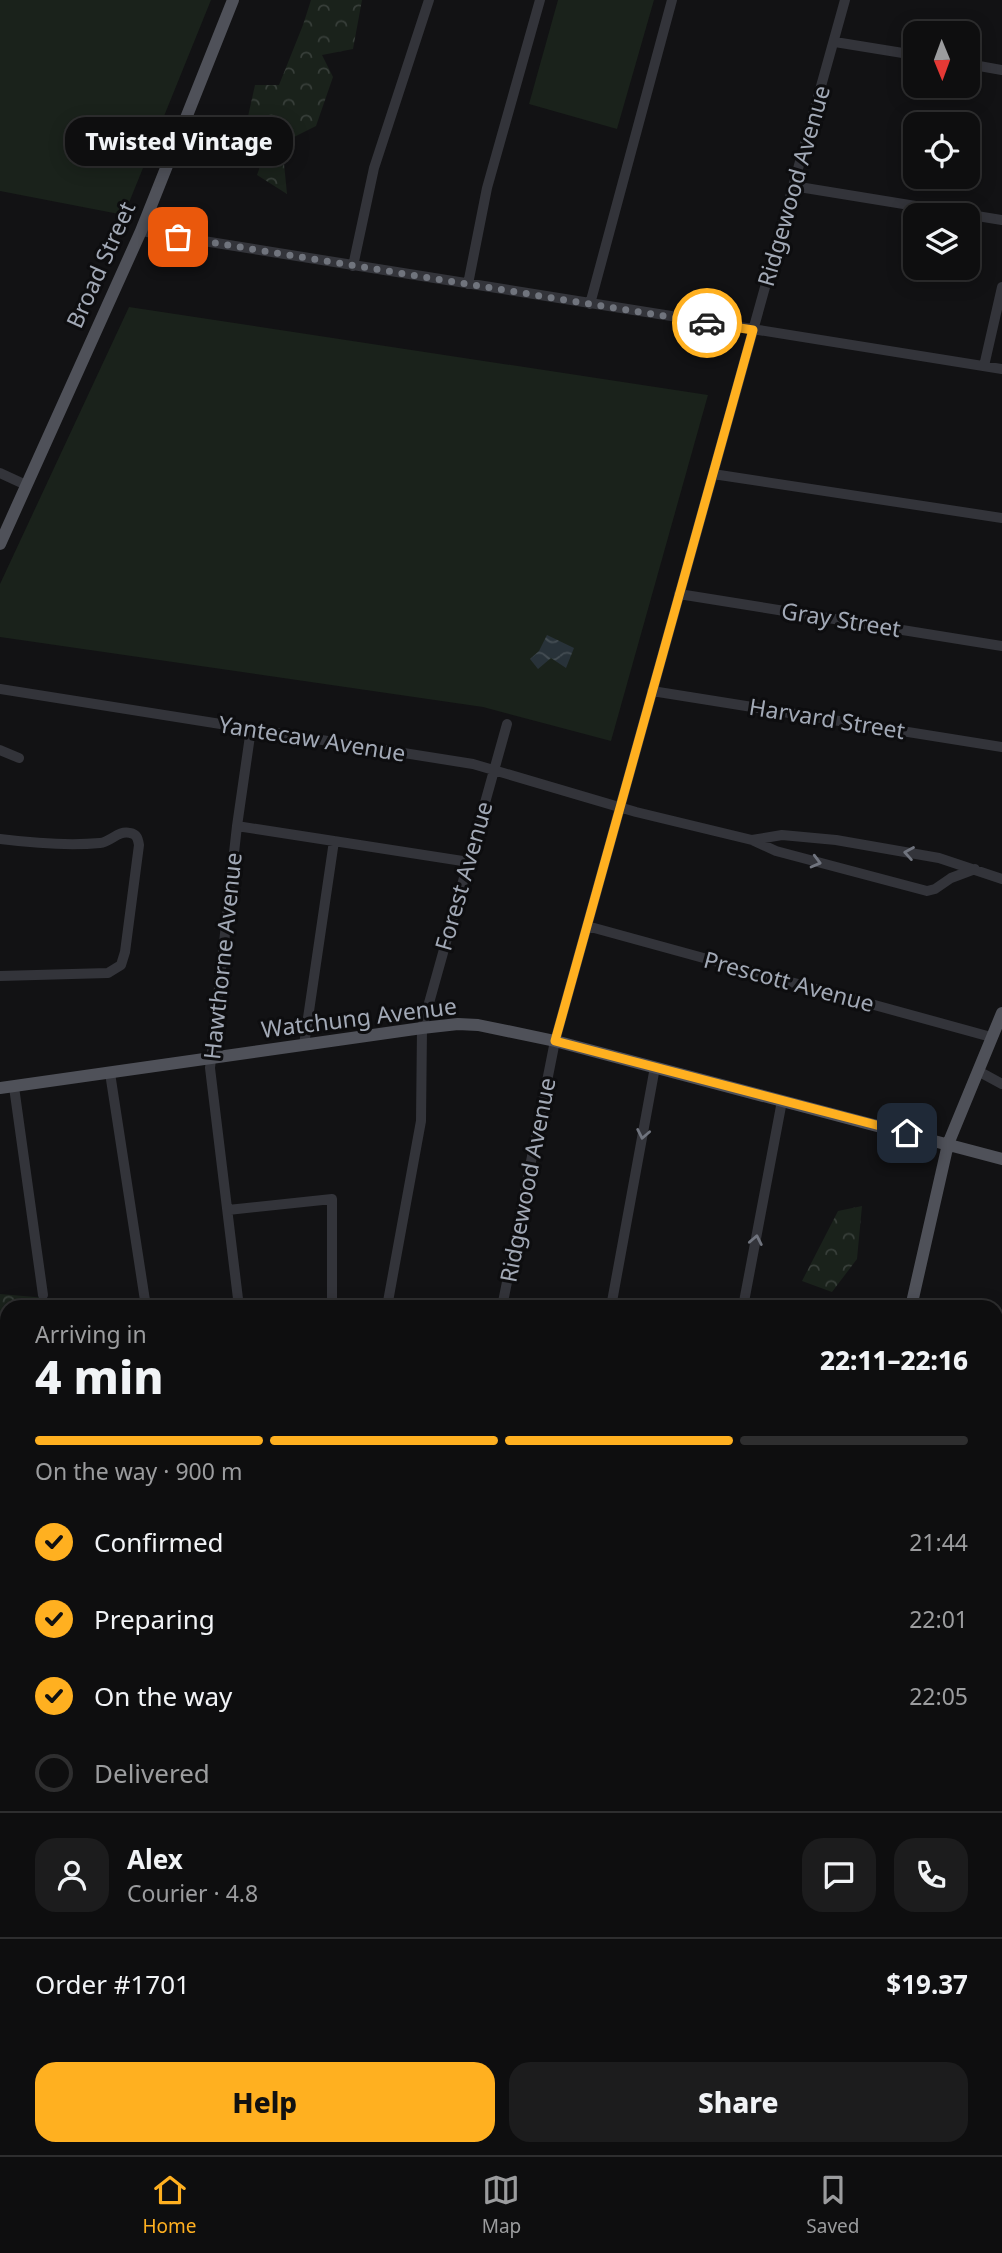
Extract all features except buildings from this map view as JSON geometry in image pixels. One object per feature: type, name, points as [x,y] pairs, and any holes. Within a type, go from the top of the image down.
[{"type":"main road","name":"Broad Street","points":[[0,544],[141,231],[233,0]]},
{"type":"main road","points":[[913,1300],[948,1144],[1002,1013]]},
{"type":"main road","name":"Watchung Avenue","points":[[0,1088],[422,1028],[478,1025],[555,1041],[1002,1159]]},
{"type":"street","points":[[353,266],[374,168],[429,0]]},
{"type":"street","points":[[468,284],[487,188],[540,0]]},
{"type":"street","points":[[590,304],[672,0]]},
{"type":"street","name":"Ridgewood Avenue","points":[[503,1300],[555,1041],[845,0]]},
{"type":"street","points":[[835,42],[903,53]]},
{"type":"street","points":[[980,66],[1002,70]]},
{"type":"street","points":[[793,186],[1002,220]]},
{"type":"street","points":[[141,231],[1002,369]]},
{"type":"street","points":[[984,366],[1002,287]]},
{"type":"street","points":[[0,473],[26,485]]},
{"type":"street","points":[[713,474],[1002,518]]},
{"type":"street","name":"Gray Street","points":[[679,594],[1002,646]]},
{"type":"street","name":"Yantecaw Avenue","points":[[0,689],[494,769],[620,807],[752,840]]},
{"type":"street","name":"Harvard Street","points":[[652,691],[1002,747]]},
{"type":"street","name":"Forest Avenue","points":[[388,1300],[421,1121],[422,1028],[507,724]]},
{"type":"street","name":"Hawthorne Avenue","points":[[238,1300],[210,1058],[251,729]]},
{"type":"street","points":[[0,750],[19,758]]},
{"type":"street","points":[[237,826],[469,862]]},
{"type":"street","points":[[0,839],[48,843],[103,843],[127,832],[138,838],[138,861],[121,965],[108,973],[0,976]]},
{"type":"street","points":[[752,840],[782,835],[836,840],[939,858],[1002,879]]},
{"type":"street","points":[[752,840],[776,851],[927,891],[975,869]]},
{"type":"street","points":[[304,1045],[334,841]]},
{"type":"street","points":[[939,858],[945,870],[942,884]]},
{"type":"street","name":"Prescott Avenue","points":[[587,926],[991,1037]]},
{"type":"street","points":[[612,1300],[655,1067]]},
{"type":"street","points":[[978,1071],[1002,1084]]},
{"type":"street","points":[[110,1073],[145,1300]]},
{"type":"street","points":[[16,1086],[14,1087],[43,1295]]},
{"type":"street","points":[[744,1300],[782,1101]]},
{"type":"street","points":[[228,1210],[332,1199],[333,1300]]},
{"type":"green space","points":[[0,0],[211,0],[124,215],[0,191]]},
{"type":"green space","points":[[311,0],[362,0],[353,49],[322,55],[333,77],[316,126],[282,143],[287,194],[257,175],[272,134],[247,121],[255,85],[279,85]]},
{"type":"green space","points":[[558,0],[654,0],[617,129],[529,104]]},
{"type":"green space","points":[[129,307],[708,395],[611,741],[483,707],[0,637],[0,584]]},
{"type":"green space","points":[[862,1206],[857,1259],[832,1292],[802,1281],[838,1211]]},
{"type":"green space","points":[[0,1294],[69,1300],[0,1300]]},
{"type":"water","points":[[547,635],[574,648],[566,668],[551,658],[538,669],[530,659],[539,651]]},
{"type":"way so far","points":[[178,237],[707,323]]},
{"type":"place","name":"Twisted Vintage","points":[[178,237]]},
{"type":"route","points":[[707,323],[753,330],[555,1041],[907,1133]]}]
